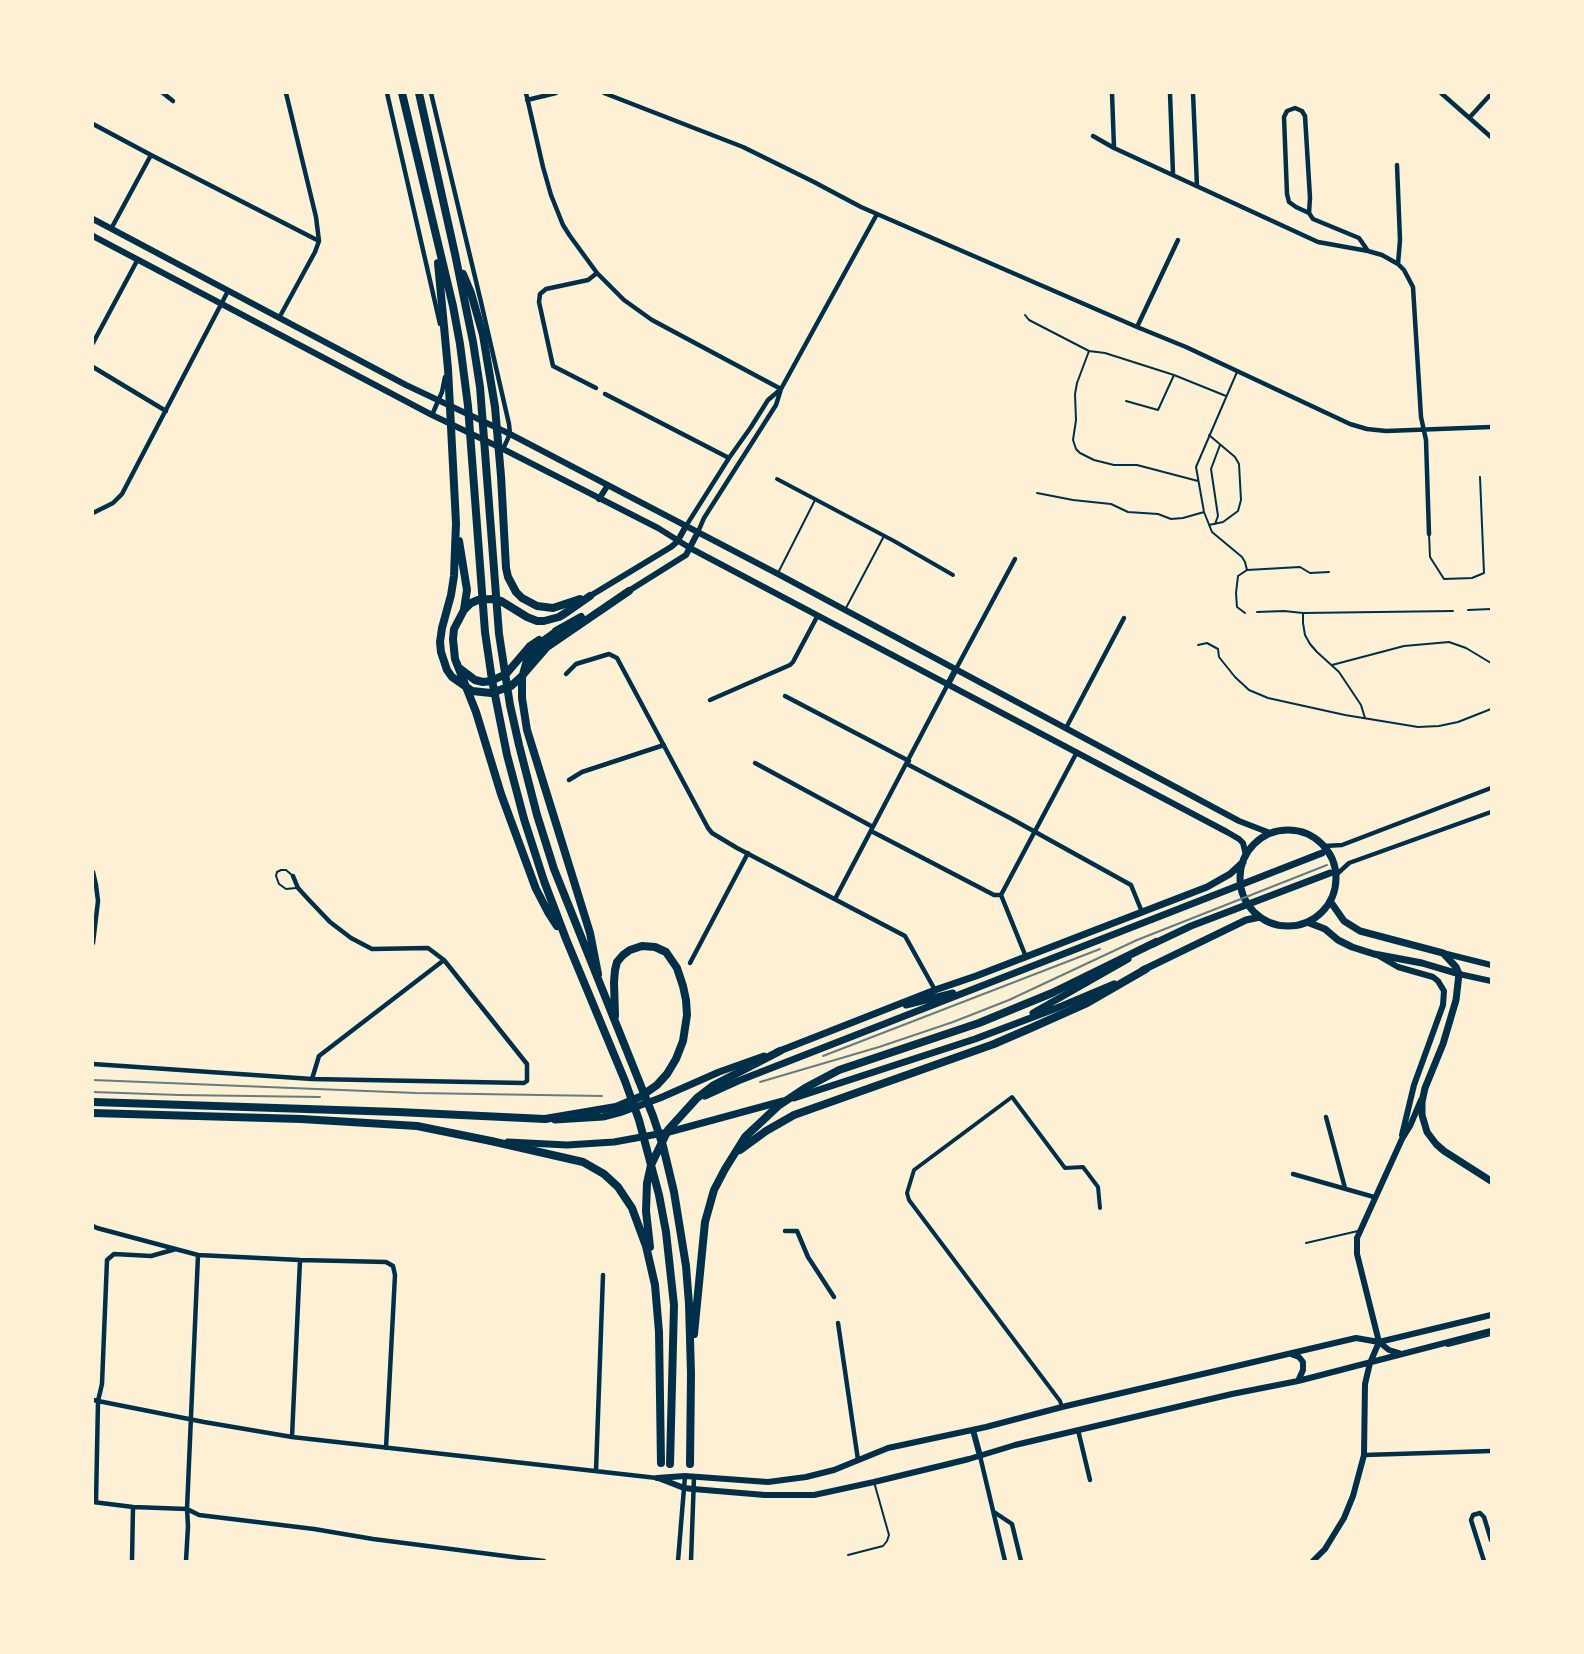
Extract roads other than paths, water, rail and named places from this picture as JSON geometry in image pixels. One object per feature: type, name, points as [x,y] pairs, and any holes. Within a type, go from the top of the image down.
[{"type":"highway","points":[[402,93],[453,306],[464,374],[485,632],[507,755],[544,881],[639,1120],[659,1195],[668,1244],[674,1305],[665,1463],[659,1332],[646,1211],[647,1183],[651,1165],[659,1148],[668,1130],[697,1098],[714,1085],[780,1051]]},
{"type":"highway","points":[[419,93],[455,254],[480,387],[499,634],[510,705],[537,815],[554,869],[653,1116],[674,1192],[686,1266],[689,1304],[690,1464]]},
{"type":"highway","points":[[435,232],[448,369],[456,523],[454,576],[440,642],[447,670],[459,683],[472,690],[491,693],[511,686],[558,638],[629,591]]},
{"type":"highway","points":[[455,254],[471,293],[483,335],[490,374],[495,407],[508,577],[516,592],[537,606],[547,608],[561,606],[590,596]]},
{"type":"highway","points":[[456,523],[467,590],[464,610]]},
{"type":"highway","points":[[566,939],[548,912],[536,888],[501,794],[476,712],[455,659],[453,639],[454,629],[464,610],[478,600],[501,601],[537,621],[551,619],[567,612],[590,596]]},
{"type":"highway","points":[[459,668],[475,680],[491,681],[506,674],[530,646],[599,607]]},
{"type":"highway","points":[[560,629],[532,652],[523,670],[522,698],[527,730],[590,933],[600,983]]},
{"type":"highway","points":[[691,1373],[705,1222],[714,1190],[745,1137],[778,1106],[839,1070],[990,1019],[1052,993],[1156,942]]},
{"type":"highway","points":[[545,1119],[616,1107],[640,1097],[657,1085],[667,1074],[683,1041],[687,1015],[686,1000],[677,968],[666,952],[656,947],[642,946],[630,950],[617,962],[614,982],[616,1022]]},
{"type":"highway","points":[[735,1154],[779,1122],[1031,1028],[1087,1003],[1146,969]]},
{"type":"highway","points":[[491,1140],[584,1162],[604,1173],[618,1187],[632,1208],[646,1246],[655,1286]]},
{"type":"main road","points":[[93,1102],[545,1119],[603,1117],[660,1098],[719,1072],[780,1051],[1222,880],[1234,871],[1258,840],[1270,833],[1286,830],[1312,836],[1334,863],[1335,889],[1323,911],[1307,922],[1291,926],[1270,922],[1251,908],[1242,892],[1240,878],[1244,859]]},
{"type":"main road","points":[[686,1108],[709,1094],[738,1081],[1323,850]]},
{"type":"main road","points":[[1013,1024],[1156,942],[1191,926],[1333,874]]},
{"type":"main road","points":[[1330,901],[1344,921],[1360,931],[1443,953],[1456,967],[1459,974],[1453,1012],[1425,1088],[1422,1115],[1430,1136],[1444,1151],[1491,1181]]},
{"type":"main road","points":[[93,1113],[301,1119],[417,1126],[491,1140],[567,1145],[614,1142],[669,1132],[829,1088],[975,1039],[1057,1008],[1146,969],[1246,920],[1260,916]]},
{"type":"main road","points":[[1307,922],[1325,928],[1345,945],[1459,974]]},
{"type":"main road","points":[[1440,968],[1443,953]]},
{"type":"main road","points":[[880,1012],[996,980]]},
{"type":"street","points":[[163,93],[173,101]]},
{"type":"street","points":[[279,318],[320,241],[286,93]]},
{"type":"street","points":[[387,93],[444,345],[447,368],[442,392],[432,415]]},
{"type":"street","points":[[431,93],[510,434],[503,450]]},
{"type":"street","points":[[526,93],[546,181],[559,215],[570,236],[597,273],[613,290],[652,320],[781,389]]},
{"type":"street","points":[[527,100],[556,93]]},
{"type":"street","points":[[604,93],[743,147],[877,214],[1186,347],[1350,424],[1386,431],[1491,427]]},
{"type":"street","points":[[1112,93],[1114,148]]},
{"type":"street","points":[[1170,93],[1173,174]]},
{"type":"street","points":[[1193,93],[1197,186]]},
{"type":"street","points":[[1441,93],[1491,137]]},
{"type":"street","points":[[1470,117],[1491,94]]},
{"type":"street","points":[[1309,213],[1305,116],[1302,111],[1294,108],[1287,111],[1284,117],[1289,202],[1309,213],[1313,219],[1359,238],[1368,251]]},
{"type":"street","points":[[93,124],[320,241]]},
{"type":"street","points":[[1093,136],[1114,148],[1318,242],[1368,251],[1382,255],[1398,264],[1413,287],[1421,417],[1426,440],[1429,534]]},
{"type":"street","points":[[111,229],[151,155]]},
{"type":"street","points":[[1397,165],[1400,240],[1398,264]]},
{"type":"street","points":[[599,607],[680,559],[690,549],[704,518],[776,405],[781,389],[877,214]]},
{"type":"street","points":[[93,219],[406,385],[510,434],[778,574],[1235,819],[1270,833]]},
{"type":"street","points":[[93,236],[432,415],[658,528],[690,549],[1232,835],[1243,843],[1244,859]]},
{"type":"street","points":[[1137,327],[1178,240]]},
{"type":"street","points":[[93,344],[138,259]]},
{"type":"street","points":[[596,388],[553,366],[539,303],[540,294],[546,289],[588,280],[597,273]]},
{"type":"street","points":[[93,513],[112,503],[122,494],[228,291]]},
{"type":"street","points":[[93,367],[166,411]]},
{"type":"street","points":[[590,596],[677,542],[768,400],[781,389]]},
{"type":"street","points":[[605,394],[729,458]]},
{"type":"street","points":[[777,479],[953,575]]},
{"type":"street","points":[[599,498],[608,485]]},
{"type":"street","points":[[835,899],[1015,559]]},
{"type":"street","points":[[710,700],[790,665],[818,615]]},
{"type":"street","points":[[1066,728],[1124,618]]},
{"type":"street","points":[[566,674],[576,664],[609,654],[618,658],[708,828],[722,840],[905,936],[935,990]]},
{"type":"street","points":[[785,696],[1131,885],[1142,912]]},
{"type":"street","points":[[569,780],[582,772],[664,745]]},
{"type":"street","points":[[1001,895],[1077,752]]},
{"type":"street","points":[[754,763],[994,895],[1001,895]]},
{"type":"street","points":[[1323,850],[1342,845],[1491,788]]},
{"type":"street","points":[[1333,874],[1348,863],[1491,812]]},
{"type":"street","points":[[690,963],[748,853]]},
{"type":"street","points":[[93,872],[98,901],[93,943]]},
{"type":"street","points":[[93,1064],[312,1079],[527,1082],[527,1064],[444,960],[428,948],[372,949],[351,938],[330,922],[298,888],[293,876]]},
{"type":"street","points":[[1001,895],[1026,957]]},
{"type":"street","points":[[1443,953],[1491,965]]},
{"type":"street","points":[[1374,954],[1398,967],[1433,977],[1444,991],[1431,1040],[1414,1085],[1401,1139]]},
{"type":"street","points":[[312,1079],[319,1056],[444,960]]},
{"type":"street","points":[[1459,974],[1491,981]]},
{"type":"street","points":[[1313,1561],[1325,1549],[1344,1518],[1353,1496],[1364,1455],[1365,1384],[1370,1363],[1379,1342],[1357,1254],[1357,1238],[1401,1139],[1410,1126],[1425,1088]]},
{"type":"street","points":[[1062,1407],[1060,1401],[909,1200],[907,1193],[914,1170],[1012,1097],[1065,1168],[1083,1167],[1098,1187],[1100,1208]]},
{"type":"street","points":[[1326,1117],[1345,1188]]},
{"type":"street","points":[[1293,1174],[1374,1197]]},
{"type":"street","points":[[93,1226],[198,1255],[386,1262],[393,1266],[395,1275],[386,1448]]},
{"type":"street","points":[[785,1231],[797,1231],[808,1257],[834,1297]]},
{"type":"street","points":[[178,1249],[151,1256],[114,1254],[107,1260],[102,1384],[96,1400],[94,1502],[133,1507],[187,1509],[199,1515],[544,1561]]},
{"type":"street","points":[[186,1561],[198,1255]]},
{"type":"street","points":[[292,1437],[300,1260]]},
{"type":"street","points":[[596,1471],[603,1275]]},
{"type":"street","points":[[96,1400],[292,1437],[386,1448],[657,1478],[685,1476],[750,1481],[788,1480],[834,1470],[888,1449],[1062,1407],[1356,1338],[1379,1342],[1491,1315]]},
{"type":"street","points":[[838,1323],[858,1460]]},
{"type":"street","points":[[657,1478],[693,1489],[790,1496],[814,1495],[980,1456],[1015,1444],[1298,1381],[1491,1331]]},
{"type":"street","points":[[1379,1342],[1394,1352],[1403,1353]]},
{"type":"street","points":[[1290,1354],[1299,1357],[1303,1362],[1303,1370],[1298,1381]]},
{"type":"street","points":[[973,1430],[1005,1561]]},
{"type":"street","points":[[1078,1430],[1090,1480]]},
{"type":"street","points":[[1364,1455],[1491,1451]]},
{"type":"street","points":[[685,1476],[678,1558],[684,1560],[691,1559],[694,1477]]},
{"type":"street","points":[[132,1561],[133,1507]]},
{"type":"street","points":[[994,1512],[1012,1524],[1021,1561]]},
{"type":"street","points":[[1484,1561],[1472,1520],[1473,1515],[1480,1513],[1484,1517],[1491,1540]]},
{"type":"lane","points":[[1025,315],[1029,320],[1089,351],[1105,353],[1174,375],[1226,396]]},
{"type":"lane","points":[[1089,351],[1075,394],[1076,420],[1073,440],[1076,449],[1094,460],[1114,465],[1137,465],[1198,481]]},
{"type":"lane","points":[[1238,372],[1196,467],[1204,512],[1212,532],[1242,557],[1247,570]]},
{"type":"lane","points":[[1126,401],[1158,410],[1174,375]]},
{"type":"lane","points":[[1209,435],[1235,457],[1239,464],[1241,500],[1238,512],[1223,522],[1209,525]]},
{"type":"lane","points":[[1215,524],[1218,516],[1211,469],[1221,445]]},
{"type":"lane","points":[[1429,534],[1430,557],[1444,579],[1472,578],[1484,573],[1480,477]]},
{"type":"lane","points":[[1037,493],[1111,504],[1128,512],[1158,514],[1171,519],[1204,512]]},
{"type":"lane","points":[[778,574],[815,500]]},
{"type":"lane","points":[[845,610],[884,536]]},
{"type":"lane","points":[[1243,612],[1238,607],[1236,593],[1238,576],[1247,570],[1300,567],[1310,573],[1329,572]]},
{"type":"lane","points":[[1468,610],[1491,609]]},
{"type":"lane","points":[[1257,612],[1453,610]]},
{"type":"lane","points":[[1303,613],[1305,635],[1310,644],[1339,672],[1361,705],[1365,718]]},
{"type":"lane","points":[[1332,665],[1404,646],[1449,642],[1466,648],[1491,663]]},
{"type":"lane","points":[[1198,645],[1207,643],[1218,649],[1219,657],[1249,690],[1268,698],[1418,727],[1458,722],[1491,710]]},
{"type":"lane","points":[[293,876],[286,870],[277,872],[276,876],[279,884],[286,889],[298,888]]},
{"type":"lane","points":[[1306,1243],[1359,1230]]},
{"type":"lane","points":[[1439,1344],[1448,1346],[1491,1335]]},
{"type":"lane","points":[[848,1555],[883,1546],[887,1541],[889,1535],[874,1482]]},
{"type":"railway","points":[[760,1082],[879,1047],[953,1022],[1009,1000],[1137,940],[1327,865]]},
{"type":"railway","points":[[823,1056],[1100,949]]},
{"type":"railway","points":[[93,1080],[416,1093],[602,1096]]},
{"type":"railway","points":[[93,1092],[320,1097]]}]
